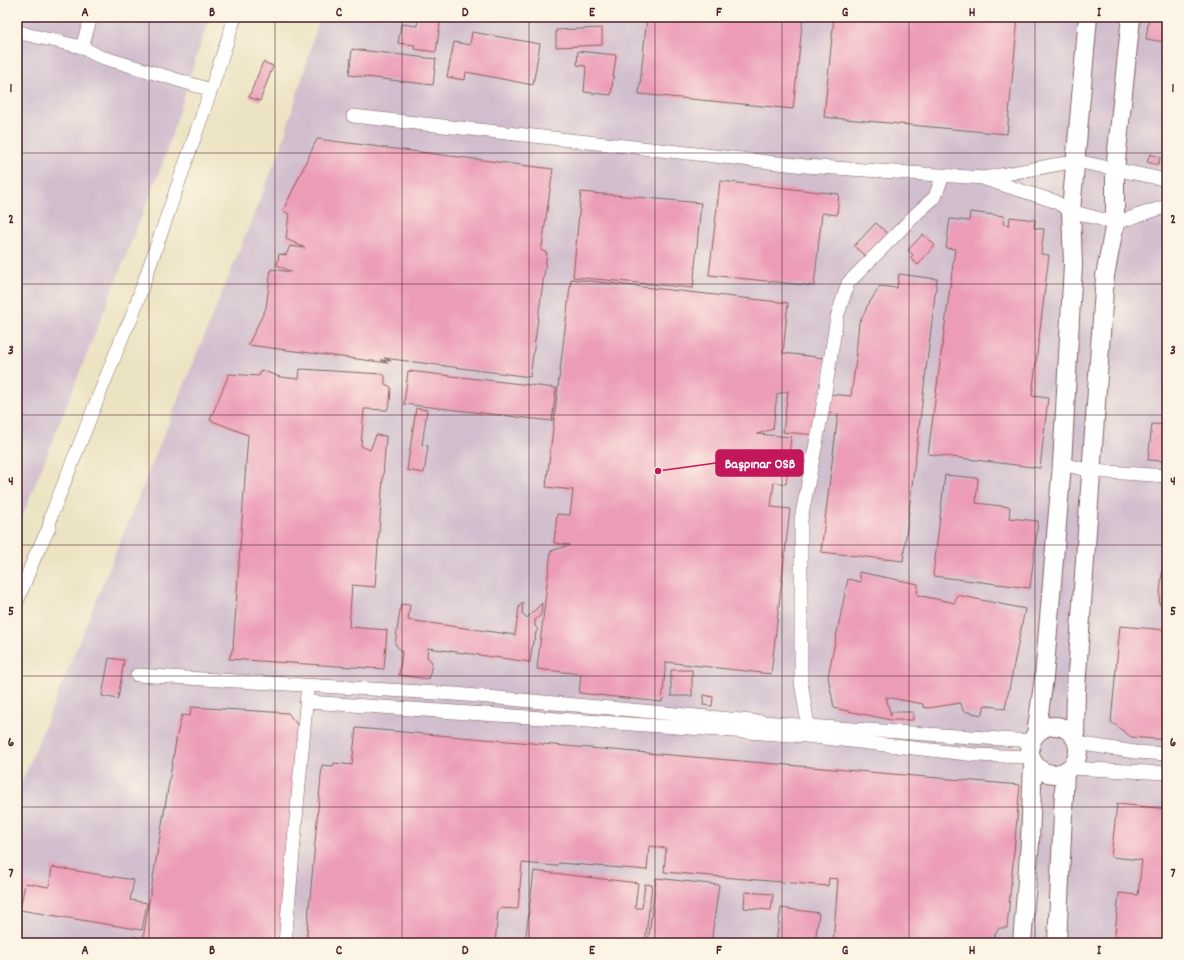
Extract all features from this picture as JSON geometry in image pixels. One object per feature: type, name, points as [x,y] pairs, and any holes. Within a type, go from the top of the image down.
[{"type":"street","points":[[82,48],[91,17]]},
{"type":"street","points":[[17,602],[48,528],[51,516],[125,330],[130,322],[235,17]]},
{"type":"street","points":[[1022,943],[1030,842],[1033,748],[1044,678],[1062,464],[1073,265],[1071,211],[1088,17]]},
{"type":"street","points":[[1057,943],[1068,769],[1077,756],[1076,688],[1105,276],[1115,223],[1115,170],[1131,17]]},
{"type":"street","points":[[17,31],[82,48],[98,56],[211,90]]},
{"type":"street","points":[[353,116],[805,166],[984,178],[1054,201],[1071,211],[1115,223],[1167,206]]},
{"type":"street","points":[[984,178],[1076,162],[1167,180]]},
{"type":"street","points":[[807,731],[801,682],[801,519],[821,418],[837,317],[848,283],[917,213],[936,197],[943,175]]},
{"type":"street","points":[[1062,464],[1092,471],[1167,476]]},
{"type":"street","points":[[137,675],[455,694],[807,731]]},
{"type":"street","points":[[286,943],[308,702],[307,685]]},
{"type":"street","points":[[308,702],[807,731],[1033,748]]},
{"type":"street","points":[[1167,754],[1135,752],[1076,740],[1070,732],[1056,726],[1042,730],[1033,748],[1038,767],[1044,772],[1051,774],[1058,774],[1068,769],[1167,772]]},
{"type":"shaded area","points":[[17,17],[209,17],[162,165],[17,530]]},
{"type":"shaded area","points":[[320,17],[1167,17],[1167,943],[17,943],[17,794],[281,148]]},
{"type":"building","points":[[418,17],[441,17],[436,52],[414,49],[415,45],[398,43],[401,24],[417,26]]},
{"type":"building","points":[[647,17],[803,17],[793,109],[639,94]]},
{"type":"building","points":[[834,17],[1018,17],[1007,134],[824,117]]},
{"type":"building","points":[[1149,17],[1167,17],[1164,42],[1146,39]]},
{"type":"building","points":[[602,28],[602,45],[556,47],[556,30]]},
{"type":"building","points":[[472,32],[540,44],[533,85],[466,72],[465,80],[447,77],[454,42],[470,45]]},
{"type":"building","points":[[352,49],[436,59],[433,85],[349,75]]},
{"type":"building","points":[[578,51],[616,55],[611,95],[584,92],[586,66],[577,65]]},
{"type":"building","points":[[263,62],[273,66],[260,101],[249,97]]},
{"type":"building","points":[[317,139],[553,169],[541,250],[547,253],[530,377],[384,358],[391,361],[381,360],[388,363],[248,345],[266,308],[271,269],[291,272],[277,265],[279,254],[286,255],[290,246],[305,248],[286,239],[289,214],[283,211]]},
{"type":"building","points":[[1150,154],[1160,157],[1158,165],[1147,162]]},
{"type":"building","points":[[720,181],[839,194],[837,215],[822,213],[814,286],[709,275]]},
{"type":"building","points":[[581,192],[701,203],[693,288],[573,277]]},
{"type":"building","points":[[970,212],[1004,216],[1003,224],[1009,225],[1010,217],[1035,220],[1034,228],[1044,229],[1041,254],[1049,255],[1032,396],[1048,398],[1040,468],[928,454],[955,249],[946,248],[950,219],[969,221]]},
{"type":"building","points":[[876,223],[888,234],[866,257],[854,246]]},
{"type":"building","points":[[923,234],[935,245],[918,265],[910,258],[913,255],[908,250]]},
{"type":"building","points":[[1165,249],[1167,250],[1167,275],[1162,274]]},
{"type":"building","points":[[899,274],[937,279],[903,561],[821,552],[838,414],[828,413],[830,394],[851,396],[857,353],[856,354],[859,322],[880,286],[897,288]]},
{"type":"building","points":[[571,279],[788,303],[783,353],[825,358],[816,435],[783,432],[788,391],[777,394],[773,429],[757,434],[791,437],[786,484],[774,482],[771,507],[790,509],[771,674],[666,662],[662,702],[579,693],[581,674],[537,669],[551,551],[570,545],[554,543],[557,514],[570,515],[573,490],[546,487]]},
{"type":"building","points":[[300,369],[382,374],[385,376],[385,384],[391,387],[390,403],[387,410],[364,409],[361,446],[370,450],[376,435],[386,436],[375,587],[352,585],[349,627],[387,630],[384,669],[229,659],[233,648],[248,435],[210,420],[229,374],[259,376],[261,370],[280,377],[299,379]]},
{"type":"building","points":[[408,371],[556,388],[552,421],[404,404]]},
{"type":"building","points":[[1165,388],[1167,388],[1167,408],[1163,407]]},
{"type":"building","points":[[416,408],[427,410],[422,445],[428,446],[424,473],[407,470]]},
{"type":"building","points":[[1152,424],[1167,425],[1167,461],[1148,460]]},
{"type":"building","points":[[945,475],[978,478],[976,503],[1010,507],[1009,518],[1038,521],[1030,588],[933,576]]},
{"type":"building","points":[[1167,531],[1167,605],[1159,604]]},
{"type":"building","points":[[859,572],[918,584],[917,595],[955,603],[957,595],[1025,609],[1005,709],[985,705],[982,715],[963,711],[961,703],[928,708],[923,707],[923,704],[886,697],[891,716],[891,712],[913,712],[913,720],[891,720],[834,708],[828,676],[848,579],[861,582]]},
{"type":"building","points":[[523,602],[522,613],[527,618],[542,603],[541,615],[535,620],[535,626],[538,630],[533,641],[530,662],[428,648],[427,657],[432,662],[429,679],[399,675],[402,652],[395,644],[401,604],[410,605],[408,620],[515,635],[519,607]]},
{"type":"building","points":[[1120,626],[1167,630],[1167,740],[1131,737],[1111,722]]},
{"type":"building","points":[[109,658],[124,660],[118,699],[102,696]]},
{"type":"building","points":[[671,670],[692,670],[692,696],[671,696]]},
{"type":"building","points":[[704,695],[713,697],[712,706],[703,705]]},
{"type":"building","points":[[191,707],[288,713],[301,730],[281,943],[133,943],[134,937],[143,938],[177,735],[182,715],[190,716]]},
{"type":"building","points":[[356,728],[1020,785],[1007,928],[999,928],[990,943],[833,943],[838,879],[829,878],[828,886],[664,872],[666,848],[649,846],[647,870],[559,863],[557,866],[522,863],[518,909],[500,908],[498,911],[495,943],[306,943],[322,765],[333,766],[334,763],[352,765]]},
{"type":"building","points":[[1117,804],[1167,809],[1167,943],[1114,943],[1119,893],[1138,895],[1142,860],[1111,857]]},
{"type":"building","points":[[52,867],[134,880],[130,900],[147,903],[142,930],[20,910],[25,883],[49,887]]},
{"type":"building","points":[[534,871],[638,883],[635,908],[642,908],[645,884],[652,885],[645,943],[525,943]]},
{"type":"building","points":[[656,878],[719,885],[711,943],[648,943]]},
{"type":"building","points":[[745,892],[773,894],[771,910],[744,908]]},
{"type":"building","points":[[781,908],[819,913],[815,943],[776,943]]},
{"type":"building","points":[[17,939],[35,942],[35,943],[17,943]]},
{"type":"place","name":"Başpınar OSB","points":[[658,471]]}]
